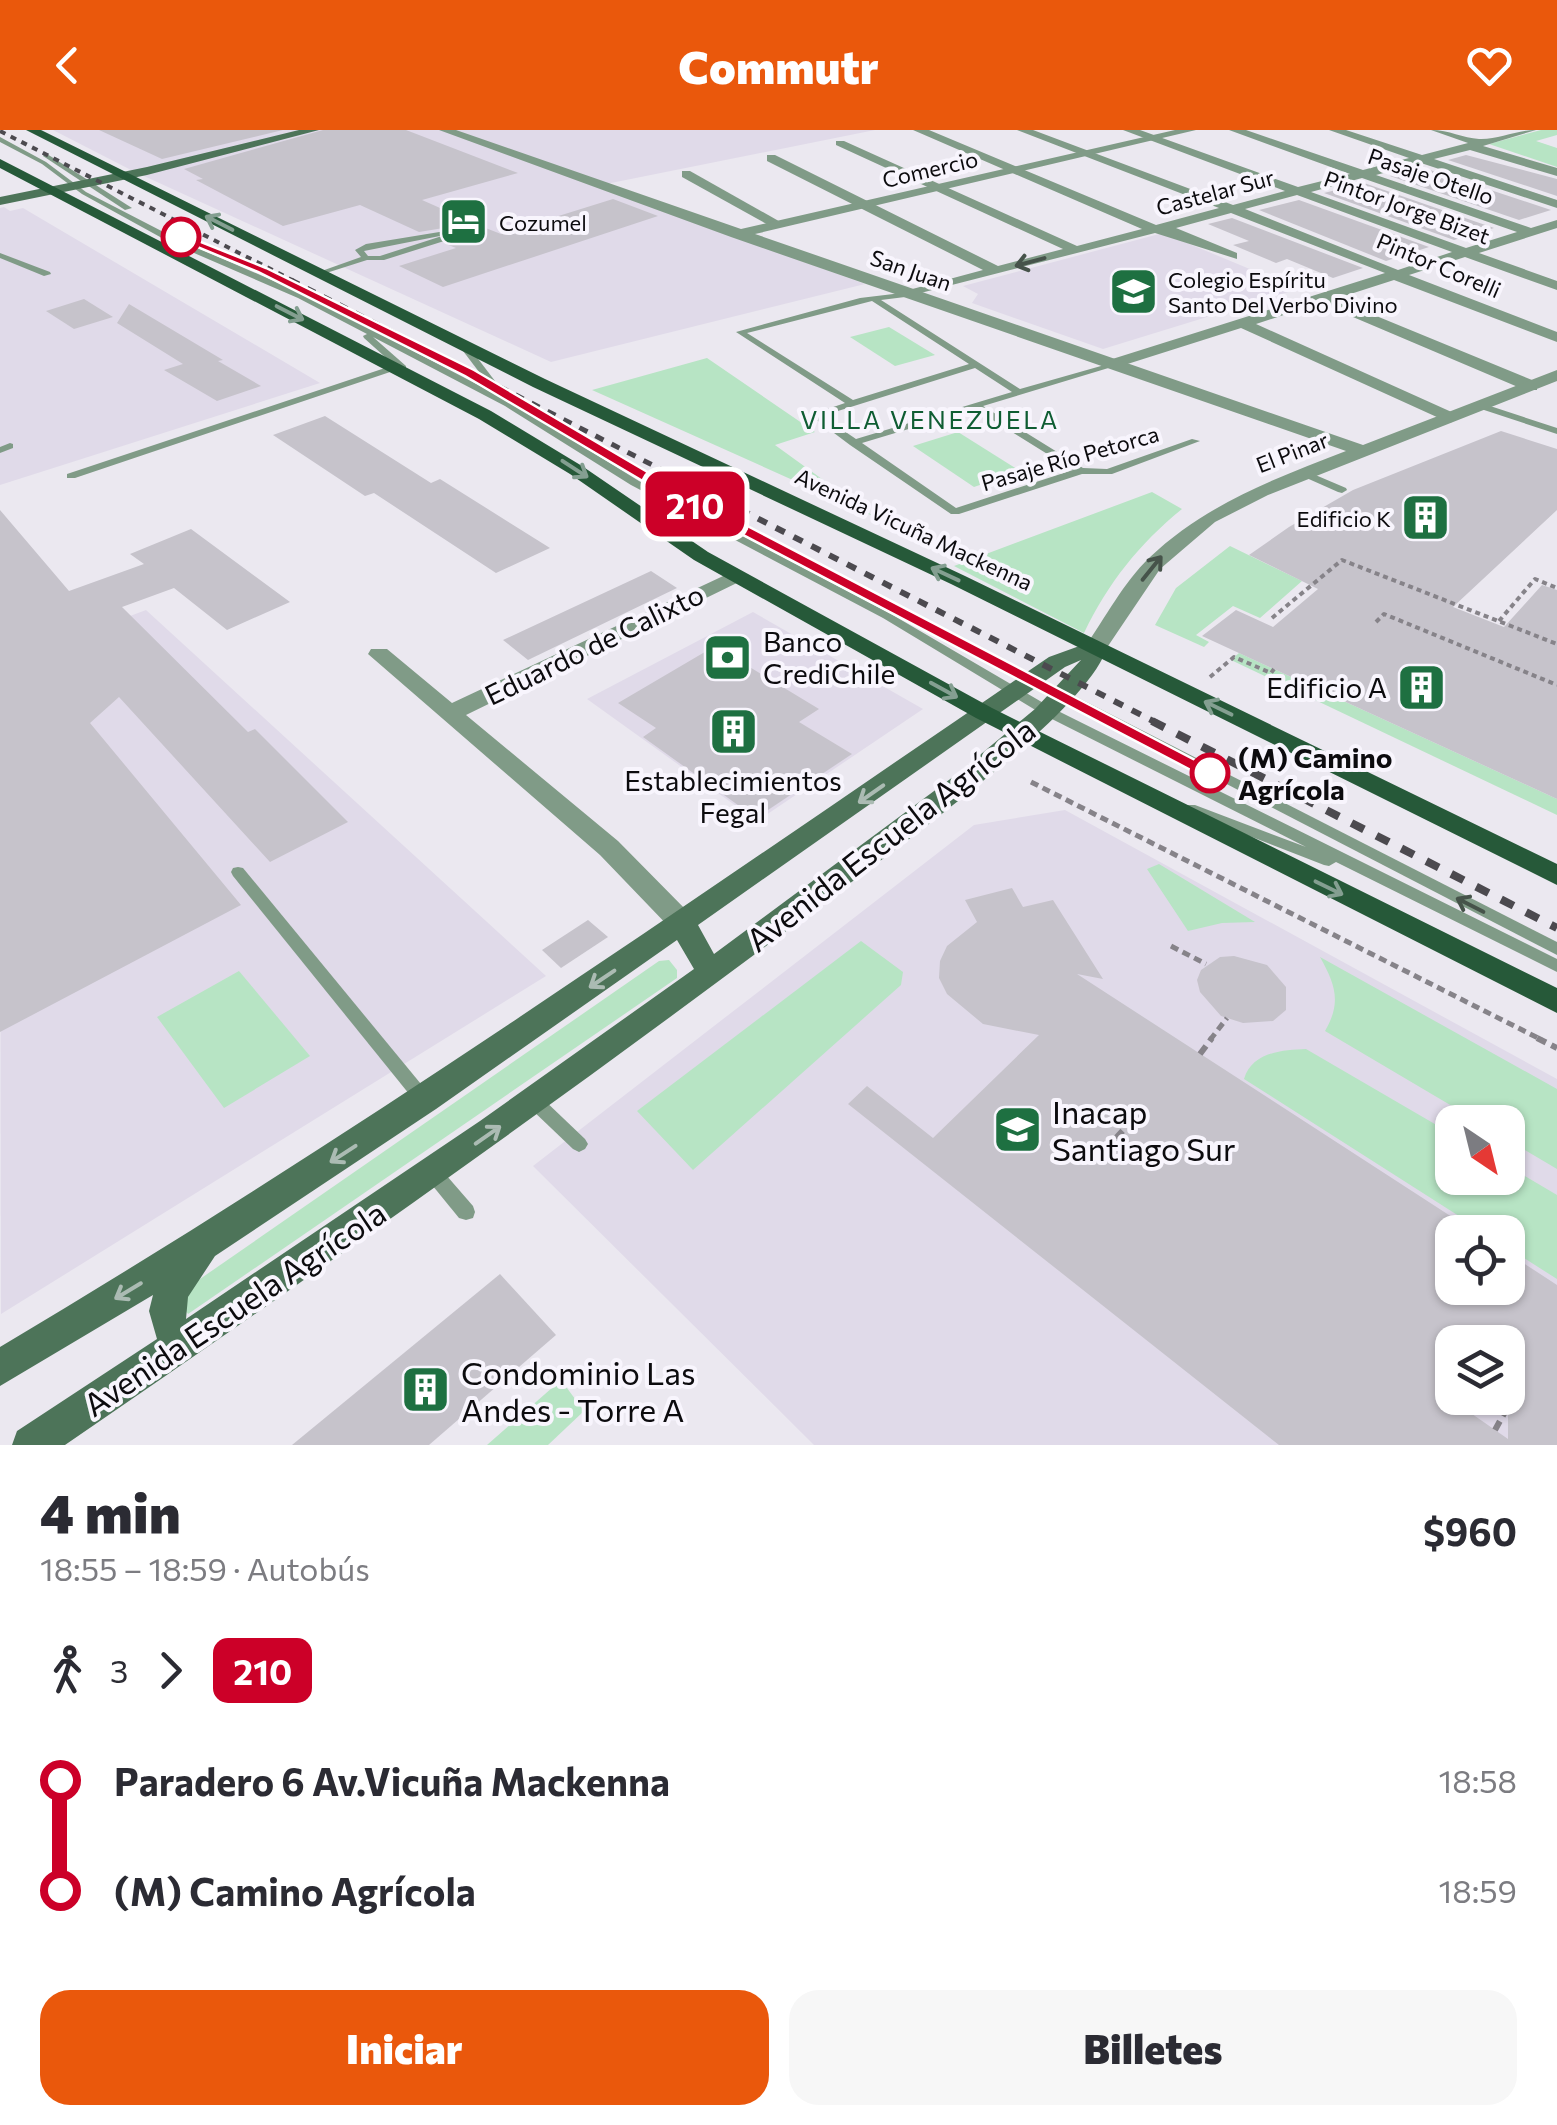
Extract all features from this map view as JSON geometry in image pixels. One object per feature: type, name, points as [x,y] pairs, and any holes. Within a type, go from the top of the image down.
[{"type":"main road","name":"Avenida Vicuña Mackenna","points":[[32,130],[463,344],[1096,647],[1557,875]]},
{"type":"main road","points":[[0,189],[83,181],[284,130]]},
{"type":"main road","points":[[119,172],[313,130]]},
{"type":"main road","points":[[0,163],[50,184],[404,371],[559,458],[736,576],[1023,734],[1557,1001]]},
{"type":"main road","points":[[0,201],[50,184]]},
{"type":"main road","name":"Avenida Escuela Agrícola","points":[[0,1368],[211,1240],[424,1100],[1022,687],[1068,656],[1096,647]]},
{"type":"main road","name":"Avenida Escuela Agrícola","points":[[31,1445],[68,1435],[190,1340],[434,1174],[710,973],[1023,734],[1091,665],[1096,647]]},
{"type":"main road","points":[[683,924],[710,973]]},
{"type":"main road","points":[[190,1340],[172,1334],[167,1322],[167,1302],[181,1274],[211,1240]]},
{"type":"street","name":"San Juan","points":[[445,130],[1363,451]]},
{"type":"street","points":[[919,130],[1154,229],[1173,232],[1232,256]]},
{"type":"street","name":"Pintor Corelli","points":[[1023,130],[1388,268],[1557,338]]},
{"type":"street","name":"Pintor Jorge Bizet","points":[[1129,130],[1557,286]]},
{"type":"street","name":"Comercio","points":[[736,234],[1190,130]]},
{"type":"street","name":"Pasaje Otello","points":[[1234,130],[1557,241]]},
{"type":"street","points":[[1336,130],[1557,204]]},
{"type":"street","points":[[1437,130],[1557,172]]},
{"type":"street","name":"Castelar Sur","points":[[910,294],[1530,130]]},
{"type":"street","points":[[840,142],[1076,250]]},
{"type":"street","points":[[771,158],[996,271]]},
{"type":"street","points":[[686,174],[777,224]]},
{"type":"street","points":[[1112,364],[1557,224]]},
{"type":"street","points":[[1320,298],[1530,386]]},
{"type":"street","points":[[1242,322],[1450,418]]},
{"type":"street","name":"El Pinar","points":[[1096,647],[1153,566],[1178,540],[1226,508],[1557,375]]},
{"type":"street","name":"Eduardo de Calixto","points":[[451,713],[736,576]]},
{"type":"street","name":"Eduardo de Calixto","points":[[379,654],[610,848],[683,924]]},
{"type":"lane","points":[[0,136],[83,181],[202,255],[282,287],[351,322],[533,418],[635,483],[1557,966]]},
{"type":"lane","points":[[0,136],[50,184]]},
{"type":"lane","points":[[83,181],[191,242],[262,270],[495,387],[643,477],[1022,687]]},
{"type":"lane","points":[[320,273],[476,228],[359,250],[366,258]]},
{"type":"lane","points":[[0,255],[47,274]]},
{"type":"lane","points":[[850,402],[740,332],[873,298],[910,294]]},
{"type":"lane","points":[[873,298],[1018,391]]},
{"type":"lane","points":[[70,476],[404,371],[351,322]]},
{"type":"lane","points":[[463,344],[495,387]]},
{"type":"lane","points":[[955,512],[815,415],[977,364]]},
{"type":"lane","points":[[853,443],[1112,364]]},
{"type":"lane","points":[[975,405],[1081,471]]},
{"type":"lane","points":[[1480,406],[1557,431]]},
{"type":"lane","name":"Pasaje Río Petorca","points":[[955,512],[1081,471],[1108,472],[1195,441]]},
{"type":"lane","points":[[1306,474],[1342,490]]},
{"type":"lane","points":[[1054,704],[1557,950]]},
{"type":"lane","points":[[1100,775],[1441,906]]},
{"type":"lane","points":[[238,872],[424,1100]]},
{"type":"lane","points":[[535,1102],[580,1144]]},
{"type":"lane","points":[[434,1174],[466,1212]]},
{"type":"path","points":[[1272,618],[1342,560],[1557,644]]},
{"type":"path","points":[[1499,621],[1534,580],[1557,588]]},
{"type":"path","points":[[1376,622],[1384,614],[1557,685]]},
{"type":"path","points":[[1216,672],[1234,657],[1271,673],[1274,670]]},
{"type":"path","points":[[1031,782],[1557,1048]]},
{"type":"path","points":[[1171,946],[1206,964]]},
{"type":"path","points":[[1200,1054],[1227,1018]]},
{"type":"path","points":[[1104,1150],[1128,1126]]},
{"type":"path","points":[[1495,1430],[1503,1415]]},
{"type":"shaded area","points":[[53,130],[875,130],[596,186],[865,284],[551,362],[133,171]]},
{"type":"shaded area","points":[[0,208],[10,211],[23,208],[320,383],[0,485]]},
{"type":"shaded area","name":"Colegio Espíritu Santo Del Verbo Divino","points":[[1163,233],[1298,289],[1103,349],[972,303],[978,294],[963,286]]},
{"type":"shaded area","points":[[146,610],[546,976],[1,1314],[0,665]]},
{"type":"shaded area","points":[[753,612],[923,709],[757,821],[587,699]]},
{"type":"shaded area","name":"Inacap Santiago Sur","points":[[1065,810],[1557,1079],[1557,1445],[814,1445],[533,1166],[974,825]]},
{"type":"green space","points":[[1541,130],[1557,130],[1557,135],[1536,141],[1557,148],[1557,167],[1489,144]]},
{"type":"green space","points":[[889,327],[935,355],[895,366],[850,337]]},
{"type":"green space","points":[[707,358],[815,432],[775,445],[873,516],[592,390]]},
{"type":"green space","points":[[958,432],[1020,471],[974,487],[913,446]]},
{"type":"green space","points":[[1152,492],[1182,509],[1126,565],[1084,633],[954,566]]},
{"type":"green space","points":[[1230,546],[1302,581],[1260,618],[1233,606],[1196,635],[1209,642],[1204,647],[1155,625],[1176,588]]},
{"type":"green space","points":[[1239,653],[1557,799],[1557,815],[1231,660]]},
{"type":"green space","points":[[1159,864],[1255,922],[1222,923],[1188,931],[1147,869]]},
{"type":"green space","points":[[861,941],[903,972],[901,985],[693,1170],[637,1111]]},
{"type":"green space","points":[[1320,957],[1557,1089],[1557,1169],[1525,1150],[1525,1105],[1450,1105],[1325,1031],[1335,1002],[1330,976]]},
{"type":"green space","points":[[669,960],[677,970],[677,978],[188,1314],[178,1300],[187,1288],[659,961]]},
{"type":"green space","points":[[239,971],[310,1056],[224,1108],[157,1017]]},
{"type":"green space","points":[[1306,1049],[1435,1124],[1435,1195],[1525,1195],[1525,1176],[1557,1195],[1557,1279],[1525,1259],[1525,1215],[1457,1215],[1244,1079],[1254,1063],[1278,1052]]},
{"type":"green space","points":[[561,1380],[584,1411],[548,1445],[487,1445]]},
{"type":"building","points":[[99,130],[283,130],[162,159]]},
{"type":"building","points":[[323,130],[406,130],[518,173],[422,200],[474,223],[419,232],[360,205],[283,226],[196,180],[203,179],[184,169]]},
{"type":"building","points":[[1466,155],[1557,179],[1557,196],[1448,160]]},
{"type":"building","points":[[1421,167],[1551,210],[1519,220],[1390,176]]},
{"type":"building","points":[[1364,183],[1494,228],[1454,240],[1324,193]]},
{"type":"building","points":[[613,199],[658,216],[443,287],[399,266],[456,248],[446,244],[480,234],[483,227],[501,234]]},
{"type":"building","points":[[1299,200],[1429,247],[1386,261],[1259,210]]},
{"type":"building","points":[[1232,218],[1363,268],[1333,278],[1287,259],[1276,263],[1233,245],[1249,241],[1208,224]]},
{"type":"building","points":[[84,299],[113,317],[74,329],[46,311]]},
{"type":"building","points":[[129,304],[261,386],[217,401],[164,370],[183,364],[117,323]]},
{"type":"building","points":[[325,416],[431,483],[440,479],[550,548],[496,573],[374,493],[365,496],[273,435]]},
{"type":"building","points":[[1501,431],[1557,449],[1557,510],[1453,607],[1504,627],[1542,585],[1557,590],[1557,799],[1202,636],[1236,610],[1273,627],[1318,589],[1249,555],[1289,527],[1353,490]]},
{"type":"building","points":[[0,510],[69,591],[144,564],[130,554],[191,529],[290,602],[227,630],[174,588],[122,607],[248,732],[255,729],[348,822],[270,862],[119,697],[90,723],[241,905],[0,1032]]},
{"type":"building","points":[[651,571],[677,588],[528,660],[503,640]]},
{"type":"building","name":"Establecimientos Fegal","points":[[715,646],[819,709],[799,722],[852,754],[756,818],[643,737],[656,728],[618,703]]},
{"type":"building","points":[[1012,888],[1023,907],[1053,900],[1103,979],[1077,974],[1449,1215],[1435,1215],[1435,1305],[1525,1305],[1525,1264],[1557,1285],[1557,1445],[1279,1445],[848,1104],[867,1086],[933,1138],[1039,1035],[983,1024],[947,994],[939,978],[940,961],[947,946],[977,922],[965,900]]},
{"type":"building","points":[[588,920],[608,937],[561,968],[542,950]]},
{"type":"building","points":[[1234,956],[1267,965],[1286,987],[1286,1010],[1273,1021],[1243,1023],[1221,1016],[1200,992],[1197,980],[1201,970],[1220,957]]},
{"type":"building","name":"Condominio Las Andes - Torre A","points":[[500,1274],[556,1335],[429,1445],[292,1445]]},
{"type":"railway","points":[[0,131],[296,282]]},
{"type":"railway","points":[[291,280],[674,476]]},
{"type":"railway","points":[[669,473],[1157,723]]},
{"type":"railway","points":[[1152,721],[1557,928]]},
{"type":"bus line","name":"210","points":[[181,237],[262,270],[469,373],[668,490],[1210,773]]},
{"type":"place","name":"Cozumel","points":[[464,222]]},
{"type":"place","name":"Colegio Espíritu Santo Del Verbo Divino","points":[[1133,292]]},
{"type":"place","name":"Edificio K","points":[[1426,518]]},
{"type":"place","name":"Banco CrediChile","points":[[728,657]]},
{"type":"place","name":"Edificio A","points":[[1422,687]]},
{"type":"place","name":"Establecimientos Fegal","points":[[733,732]]},
{"type":"place","name":"(M) Camino Agrícola","points":[[1210,773]]},
{"type":"place","name":"Inacap Santiago Sur","points":[[1017,1129]]},
{"type":"place","name":"Condominio Las Andes - Torre A","points":[[426,1390]]},
{"type":"district","name":"VILLA VENEZUELA","points":[[930,419]]}]
